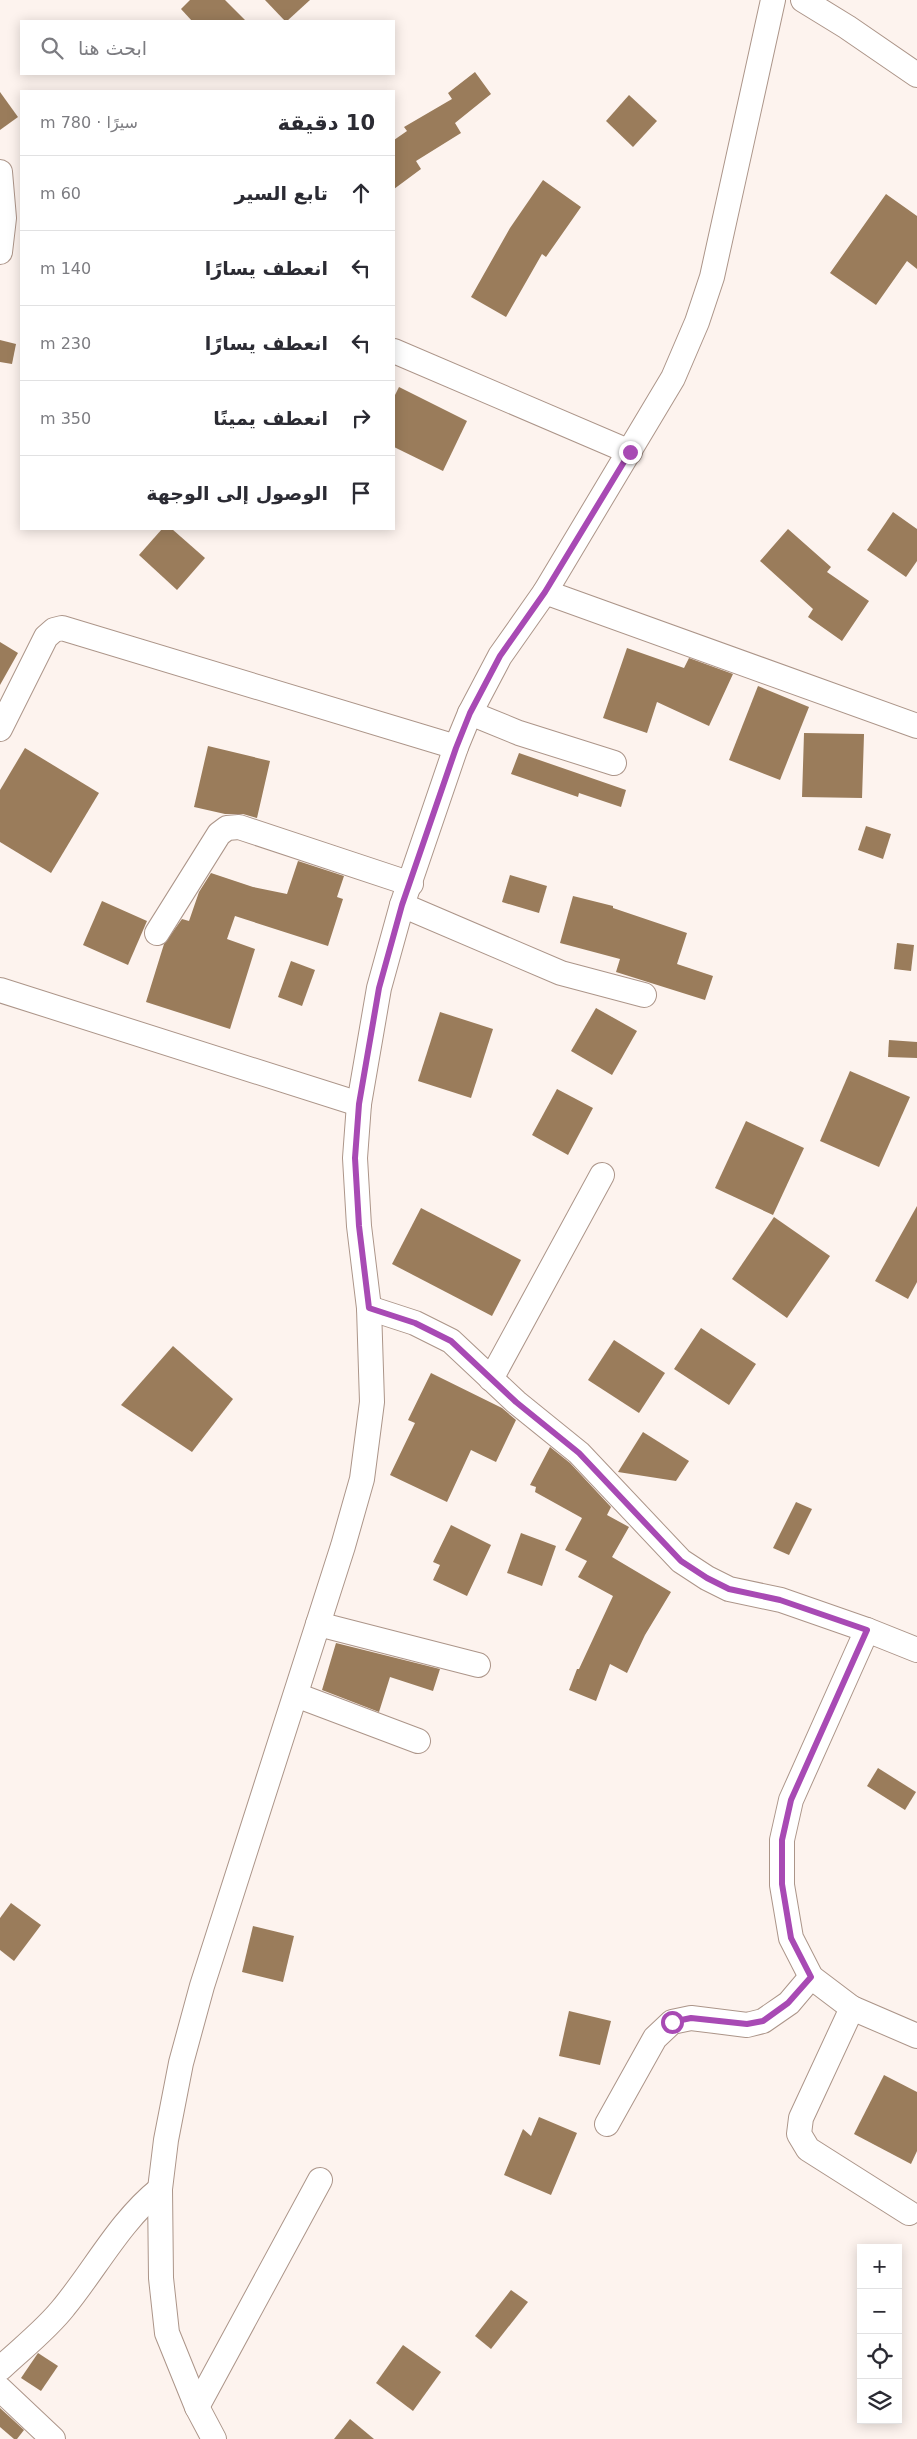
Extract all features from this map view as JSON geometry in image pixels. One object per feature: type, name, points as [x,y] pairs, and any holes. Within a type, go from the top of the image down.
[{"type":"street","points":[[214,2439],[197,2407],[167,2333],[161,2278],[160,2189],[166,2140],[181,2063],[202,1986],[296,1696],[362,1479],[372,1402],[369,1308],[359,1226],[355,1158],[359,1104],[379,988],[406,894],[456,748],[470,713],[500,656],[545,592],[673,378],[697,322],[712,277],[773,0]]},
{"type":"street","points":[[802,0],[847,27],[917,75]]},
{"type":"street","points":[[0,172],[4,218],[3,243],[0,252]]},
{"type":"street","points":[[395,351],[630,452]]},
{"type":"street","points":[[545,592],[917,726]]},
{"type":"street","points":[[0,730],[46,637],[54,630],[62,628],[456,748]]},
{"type":"street","points":[[470,713],[519,734],[614,763]]},
{"type":"street","points":[[157,933],[219,834],[227,828],[238,827],[282,840],[406,894],[561,973],[644,994]]},
{"type":"street","points":[[0,990],[359,1104]]},
{"type":"street","points":[[492,1379],[602,1174]]},
{"type":"street","points":[[369,1308],[415,1323],[451,1341],[516,1402],[579,1453],[681,1561],[707,1578],[729,1589],[780,1600],[867,1630],[917,1650]]},
{"type":"street","points":[[318,1624],[478,1665]]},
{"type":"street","points":[[867,1630],[791,1800],[782,1840],[782,1884],[791,1938],[811,1977],[852,2008],[917,2036]]},
{"type":"street","points":[[296,1696],[418,1740]]},
{"type":"street","points":[[608,2124],[656,2038],[672,2022],[691,2018],[747,2024],[763,2021],[788,2003],[811,1977]]},
{"type":"street","points":[[852,2008],[801,2118],[799,2134],[808,2149],[909,2213]]},
{"type":"street","points":[[197,2407],[320,2180]]},
{"type":"street","points":[[0,2368],[62,2310],[123,2226],[160,2189]]},
{"type":"street","points":[[0,2389],[53,2439]]},
{"type":"building","points":[[190,0],[225,0],[245,20],[191,20],[181,9]]},
{"type":"building","points":[[265,0],[310,0],[288,20],[284,20]]},
{"type":"building","points":[[475,72],[491,94],[455,123],[461,133],[416,161],[421,169],[395,188],[395,139],[407,131],[404,127],[452,99],[448,93]]},
{"type":"building","points":[[0,92],[18,117],[0,130]]},
{"type":"building","points":[[629,95],[657,121],[633,147],[606,121]]},
{"type":"building","points":[[543,180],[581,207],[546,257],[542,254],[506,317],[471,297],[510,228]]},
{"type":"building","points":[[886,194],[917,216],[917,269],[907,261],[876,305],[830,273]]},
{"type":"building","points":[[0,340],[16,344],[12,364],[0,362]]},
{"type":"building","points":[[399,387],[467,421],[443,471],[395,447],[395,395]]},
{"type":"building","points":[[893,512],[917,529],[917,561],[906,577],[867,550]]},
{"type":"building","points":[[788,529],[831,567],[827,572],[869,601],[842,641],[808,617],[813,609],[760,561]]},
{"type":"building","points":[[161,530],[173,530],[205,558],[177,590],[139,555]]},
{"type":"building","points":[[0,642],[18,653],[0,685]]},
{"type":"building","points":[[627,648],[684,668],[689,658],[733,674],[709,726],[657,702],[647,733],[603,718]]},
{"type":"building","points":[[758,686],[809,707],[780,780],[729,760]]},
{"type":"building","points":[[804,733],[864,734],[862,798],[802,797]]},
{"type":"building","points":[[208,746],[270,761],[257,818],[243,814],[225,814],[194,807]]},
{"type":"building","points":[[25,748],[99,793],[51,873],[0,842],[0,790]]},
{"type":"building","points":[[519,753],[626,790],[621,807],[579,793],[578,797],[511,774]]},
{"type":"building","points":[[866,826],[891,834],[883,859],[858,850]]},
{"type":"building","points":[[298,861],[344,876],[337,897],[343,899],[328,946],[235,916],[227,939],[255,949],[230,1029],[146,1002],[164,944],[182,919],[189,921],[199,892],[211,873],[253,887],[287,894]]},
{"type":"building","points":[[510,875],[547,886],[539,913],[502,902]]},
{"type":"building","points":[[573,896],[613,906],[613,908],[687,933],[677,964],[713,976],[705,1000],[616,972],[620,959],[560,943]]},
{"type":"building","points":[[102,901],[147,921],[128,965],[83,945]]},
{"type":"building","points":[[897,943],[914,945],[911,971],[894,969]]},
{"type":"building","points":[[291,961],[315,970],[302,1006],[278,997]]},
{"type":"building","points":[[596,1008],[637,1031],[612,1075],[571,1051]]},
{"type":"building","points":[[440,1012],[493,1029],[471,1098],[418,1081]]},
{"type":"building","points":[[889,1040],[917,1042],[917,1058],[888,1057]]},
{"type":"building","points":[[850,1071],[910,1097],[879,1167],[820,1141]]},
{"type":"building","points":[[557,1089],[593,1108],[568,1155],[532,1135]]},
{"type":"building","points":[[746,1121],[804,1148],[773,1215],[715,1188]]},
{"type":"building","points":[[917,1206],[917,1282],[908,1299],[875,1281]]},
{"type":"building","points":[[421,1208],[521,1260],[492,1316],[392,1264]]},
{"type":"building","points":[[774,1217],[830,1256],[787,1318],[732,1279]]},
{"type":"building","points":[[701,1328],[756,1364],[729,1405],[674,1369]]},
{"type":"building","points":[[614,1340],[665,1373],[639,1413],[588,1380]]},
{"type":"building","points":[[173,1346],[233,1399],[192,1452],[121,1405]]},
{"type":"building","points":[[431,1373],[502,1408],[516,1420],[496,1462],[471,1450],[447,1502],[390,1475],[415,1423],[408,1420]]},
{"type":"building","points":[[643,1432],[689,1461],[676,1481],[618,1472]]},
{"type":"building","points":[[550,1447],[570,1463],[611,1507],[607,1515],[629,1527],[612,1557],[671,1592],[645,1635],[627,1673],[610,1664],[596,1701],[569,1690],[577,1669],[579,1669],[613,1596],[578,1577],[587,1561],[565,1550],[582,1518],[535,1492],[536,1487],[530,1485]]},
{"type":"building","points":[[796,1502],[812,1509],[789,1555],[773,1548]]},
{"type":"building","points":[[451,1525],[491,1545],[467,1596],[433,1580],[440,1565],[433,1562]]},
{"type":"building","points":[[521,1533],[556,1546],[542,1586],[507,1573]]},
{"type":"building","points":[[336,1643],[440,1669],[433,1691],[390,1677],[379,1712],[322,1690]]},
{"type":"building","points":[[878,1768],[916,1792],[905,1810],[867,1786]]},
{"type":"building","points":[[11,1903],[41,1925],[14,1961],[0,1950],[0,1918]]},
{"type":"building","points":[[253,1926],[294,1936],[283,1982],[242,1972]]},
{"type":"building","points":[[569,2011],[611,2021],[600,2065],[559,2056]]},
{"type":"building","points":[[884,2075],[917,2092],[917,2151],[911,2164],[854,2134]]},
{"type":"building","points":[[539,2117],[577,2133],[551,2195],[504,2175],[523,2129],[531,2136]]},
{"type":"building","points":[[511,2290],[528,2302],[491,2349],[475,2336]]},
{"type":"building","points":[[403,2345],[441,2372],[413,2411],[376,2383]]},
{"type":"building","points":[[38,2353],[58,2366],[41,2391],[21,2378]]},
{"type":"building","points":[[0,2408],[24,2430],[17,2439],[14,2439],[0,2427]]},
{"type":"building","points":[[350,2419],[374,2439],[334,2439]]},
{"type":"route","points":[[630,452],[545,592],[500,656],[470,713],[456,748],[411,884],[402,905],[379,988],[359,1104],[355,1158],[359,1226],[369,1308],[415,1323],[451,1341],[516,1402],[579,1453],[681,1561],[707,1578],[729,1589],[780,1600],[867,1630],[791,1800],[782,1840],[782,1884],[791,1938],[811,1977],[788,2003],[763,2021],[747,2024],[691,2018],[672,2022]]}]
